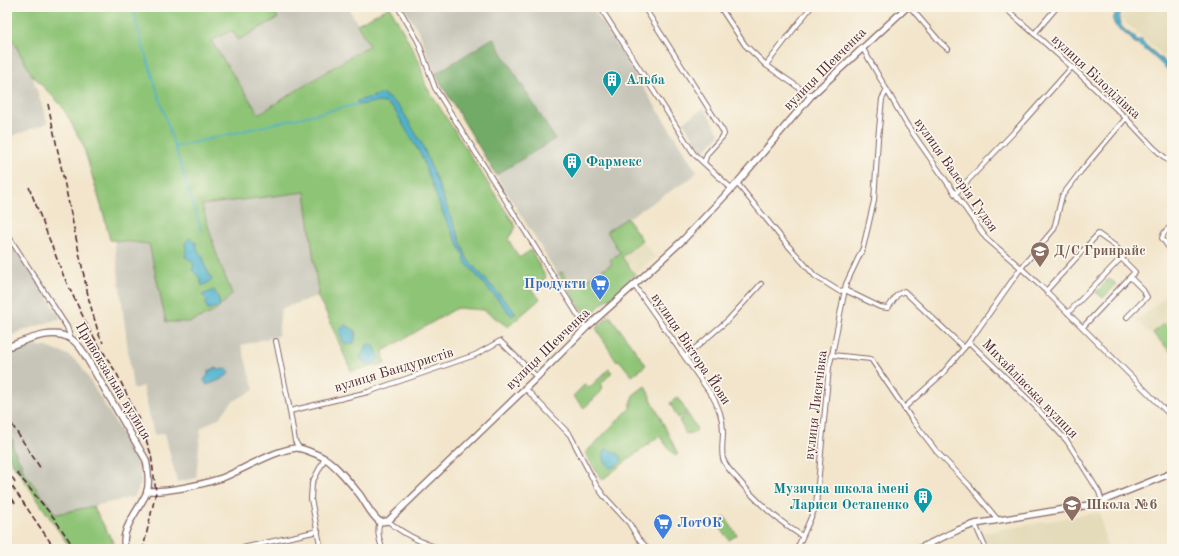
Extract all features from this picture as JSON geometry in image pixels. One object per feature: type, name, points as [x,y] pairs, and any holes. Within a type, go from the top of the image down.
[{"type":"main road","name":"вулиця Шевченка","points":[[388,522],[586,328],[683,240],[738,183],[811,96],[862,47],[908,7]]},
{"type":"main road","points":[[7,347],[46,334],[58,334],[71,339]]},
{"type":"main road","name":"Привокзальна вулиця","points":[[71,339],[82,350],[146,460],[149,477],[147,491],[125,534],[124,545],[126,549]]},
{"type":"main road","points":[[147,491],[156,492],[190,486],[221,478],[279,452],[299,448],[325,458],[360,495],[374,517],[380,522],[388,522]]},
{"type":"main road","points":[[918,549],[958,530],[975,524],[1084,507],[1172,473]]},
{"type":"street","points":[[398,7],[418,41],[435,88],[586,328]]},
{"type":"street","points":[[600,7],[694,154],[732,189]]},
{"type":"street","points":[[644,7],[723,131],[723,136],[707,154],[704,163]]},
{"type":"street","points":[[720,7],[745,45],[766,64],[811,96]]},
{"type":"street","points":[[766,64],[811,7]]},
{"type":"street","name":"вулиця Шевченка","points":[[908,7],[948,49]]},
{"type":"street","name":"вулиця Білодідівка","points":[[1004,7],[1072,67],[1172,164]]},
{"type":"street","points":[[1034,34],[1057,7]]},
{"type":"street","name":"вулиця Валерія Гудзя","points":[[862,47],[907,125],[986,238],[1046,291],[1172,417]]},
{"type":"street","points":[[955,194],[1014,132],[1072,67]]},
{"type":"street","name":"вулиця Лисичівка","points":[[797,549],[816,506],[829,367],[846,284],[863,248],[874,201],[882,99],[888,90]]},
{"type":"street","points":[[969,342],[1021,268],[1054,230],[1062,196],[1126,118]]},
{"type":"street","points":[[738,183],[784,241],[815,276],[839,291],[845,290]]},
{"type":"street","points":[[1172,225],[1164,233],[1162,238],[1172,252]]},
{"type":"street","name":"Привокзальна вулиця","points":[[7,234],[67,327],[71,339]]},
{"type":"street","points":[[1046,291],[1098,234],[1115,246],[1124,256],[1068,313]]},
{"type":"street","points":[[1083,327],[1135,272],[1121,258]]},
{"type":"street","points":[[1127,317],[1147,297],[1143,290],[1130,277]]},
{"type":"street","points":[[685,357],[728,320],[761,284]]},
{"type":"street","name":"вулиця Віктора Йови","points":[[634,285],[713,397],[722,414],[722,452],[724,461],[729,469],[749,492],[785,525],[802,536]]},
{"type":"street","name":"Михайлівська вулиця","points":[[845,290],[880,307],[888,308],[897,295],[904,291],[964,348]]},
{"type":"street","points":[[276,341],[295,441],[299,448]]},
{"type":"street","name":"вулиця Бандуристів","points":[[290,411],[368,392],[475,355],[500,341],[537,377]]},
{"type":"street","name":"Михайлівська вулиця","points":[[904,408],[942,374],[969,342],[1033,404],[1067,441],[1099,492],[1102,501]]},
{"type":"street","points":[[832,355],[871,359],[904,408],[937,452],[969,484],[998,520]]},
{"type":"street","points":[[525,388],[570,435],[596,485],[629,523],[638,538],[648,549]]},
{"type":"street","points":[[322,549],[311,499],[312,483],[325,458]]},
{"type":"street","points":[[380,522],[378,534],[382,549]]},
{"type":"street","points":[[388,522],[399,531],[441,549]]},
{"type":"street","points":[[975,524],[986,549]]},
{"type":"street","points":[[238,549],[318,531]]},
{"type":"shaded area","points":[[272,7],[348,7],[369,44],[259,114],[211,41],[232,30],[238,40],[278,18]]},
{"type":"shaded area","points":[[404,7],[592,7],[697,172],[691,178],[608,231],[620,254],[611,260],[612,264],[568,291],[496,175],[555,139],[493,38],[435,74],[420,34]]},
{"type":"shaded area","points":[[1128,7],[1172,7],[1172,64],[1120,19]]},
{"type":"shaded area","points":[[7,30],[32,75],[48,123],[12,136],[13,163],[7,168]]},
{"type":"shaded area","points":[[704,108],[720,134],[703,152],[683,122]]},
{"type":"shaded area","points":[[305,192],[318,293],[317,296],[281,309],[278,336],[241,345],[254,390],[232,402],[220,417],[201,428],[196,478],[177,482],[165,433],[154,435],[143,386],[133,389],[114,240],[149,244],[166,322],[232,294],[216,253],[202,205]]},
{"type":"shaded area","points":[[7,234],[61,318],[7,337]]},
{"type":"shaded area","points":[[642,240],[655,257],[635,275],[622,257]]},
{"type":"shaded area","points":[[1168,294],[1172,298],[1172,355],[1137,321]]},
{"type":"shaded area","points":[[34,346],[47,347],[68,355],[80,364],[137,461],[141,483],[134,497],[57,514],[54,513],[23,471],[22,465],[13,448],[13,441],[7,432],[7,355]]},
{"type":"shaded area","name":"Школа №6","points":[[1100,512],[1107,549],[990,549],[982,533]]},
{"type":"green space","points":[[7,7],[272,7],[278,18],[238,40],[232,30],[211,41],[259,114],[369,45],[357,24],[390,7],[419,61],[426,86],[516,227],[508,239],[519,258],[531,250],[546,278],[531,289],[540,299],[508,327],[484,310],[457,308],[383,351],[385,364],[351,371],[326,312],[317,296],[318,292],[305,192],[202,205],[216,253],[232,294],[216,311],[190,322],[166,322],[149,244],[110,240],[83,145],[62,106],[32,75],[7,30]]},
{"type":"green space","points":[[493,38],[555,139],[496,175],[435,74]]},
{"type":"green space","points":[[627,218],[642,240],[622,257],[635,275],[613,297],[606,300],[587,319],[559,273],[562,272],[572,288],[612,264],[610,260],[620,253],[607,231]]},
{"type":"green space","points":[[1110,278],[1116,285],[1103,298],[1096,292]]},
{"type":"green space","points":[[610,316],[646,365],[632,376],[619,360],[616,361],[596,328]]},
{"type":"green space","points":[[1164,323],[1172,331],[1172,353],[1153,333]]},
{"type":"green space","points":[[609,369],[612,372],[601,384],[603,386],[601,392],[584,408],[573,396],[585,384],[589,388]]},
{"type":"green space","points":[[645,386],[678,454],[675,456],[659,436],[601,479],[585,453],[630,408],[633,395]]},
{"type":"green space","points":[[678,397],[687,413],[678,418],[670,403]]},
{"type":"green space","points":[[688,414],[697,429],[695,432],[686,434],[679,420]]},
{"type":"green space","points":[[7,432],[13,441],[13,448],[22,465],[23,471],[20,474],[7,456]]},
{"type":"green space","points":[[23,471],[57,514],[93,506],[117,549],[71,549],[20,474]]},
{"type":"green space","points":[[725,517],[737,535],[729,540],[717,523]]},
{"type":"water","points":[[1120,7],[1125,7],[1119,17],[1122,27],[1136,37],[1136,41],[1141,39],[1143,43],[1172,68],[1172,73],[1117,28],[1113,20]]},
{"type":"water","points":[[383,94],[400,107],[422,144],[468,260],[516,313],[512,316],[465,262],[464,256],[444,216],[421,155],[394,109],[386,103],[377,102],[358,105],[357,101]]},
{"type":"water","points":[[190,238],[196,243],[197,250],[203,257],[205,266],[212,280],[202,286],[200,278],[192,270],[194,265],[191,260],[185,257],[185,243]]},
{"type":"water","points":[[214,290],[219,299],[220,307],[208,309],[205,303],[208,301],[202,295]]},
{"type":"water","points":[[345,325],[356,331],[354,343],[345,345],[339,331]]},
{"type":"water","points":[[368,344],[374,346],[380,358],[371,365],[363,362],[360,357]]},
{"type":"water","points":[[215,368],[220,370],[227,368],[230,372],[222,379],[207,385],[204,380],[208,375],[208,371]]},
{"type":"water","points":[[608,449],[618,454],[622,459],[617,465],[610,468],[605,462],[604,457],[605,450]]},
{"type":"waterway","points":[[132,7],[201,230]]},
{"type":"waterway","points":[[175,147],[358,104]]},
{"type":"railway","points":[[48,104],[89,300],[99,335],[103,343]]},
{"type":"railway","points":[[29,187],[64,277],[90,331],[117,374],[139,420],[151,454],[156,492],[143,549]]},
{"type":"railway","points":[[7,417],[41,469]]},
{"type":"railway","points":[[7,470],[16,483]]},
{"type":"railway","points":[[17,473],[54,518],[75,549]]},
{"type":"railway","points":[[7,479],[55,549]]},
{"type":"railway","points":[[7,491],[15,503]]},
{"type":"place","name":"Альба","points":[[612,97]]},
{"type":"place","name":"Фармекс","points":[[572,179]]},
{"type":"place","name":"Д/С Гринрайс","points":[[1040,268]]},
{"type":"place","name":"Продукти","points":[[600,301]]},
{"type":"place","name":"Музична школа імені Лариси Остапенко","points":[[923,514]]},
{"type":"place","name":"Школа №6","points":[[1072,522]]},
{"type":"place","name":"ЛотОК","points":[[663,540]]}]
